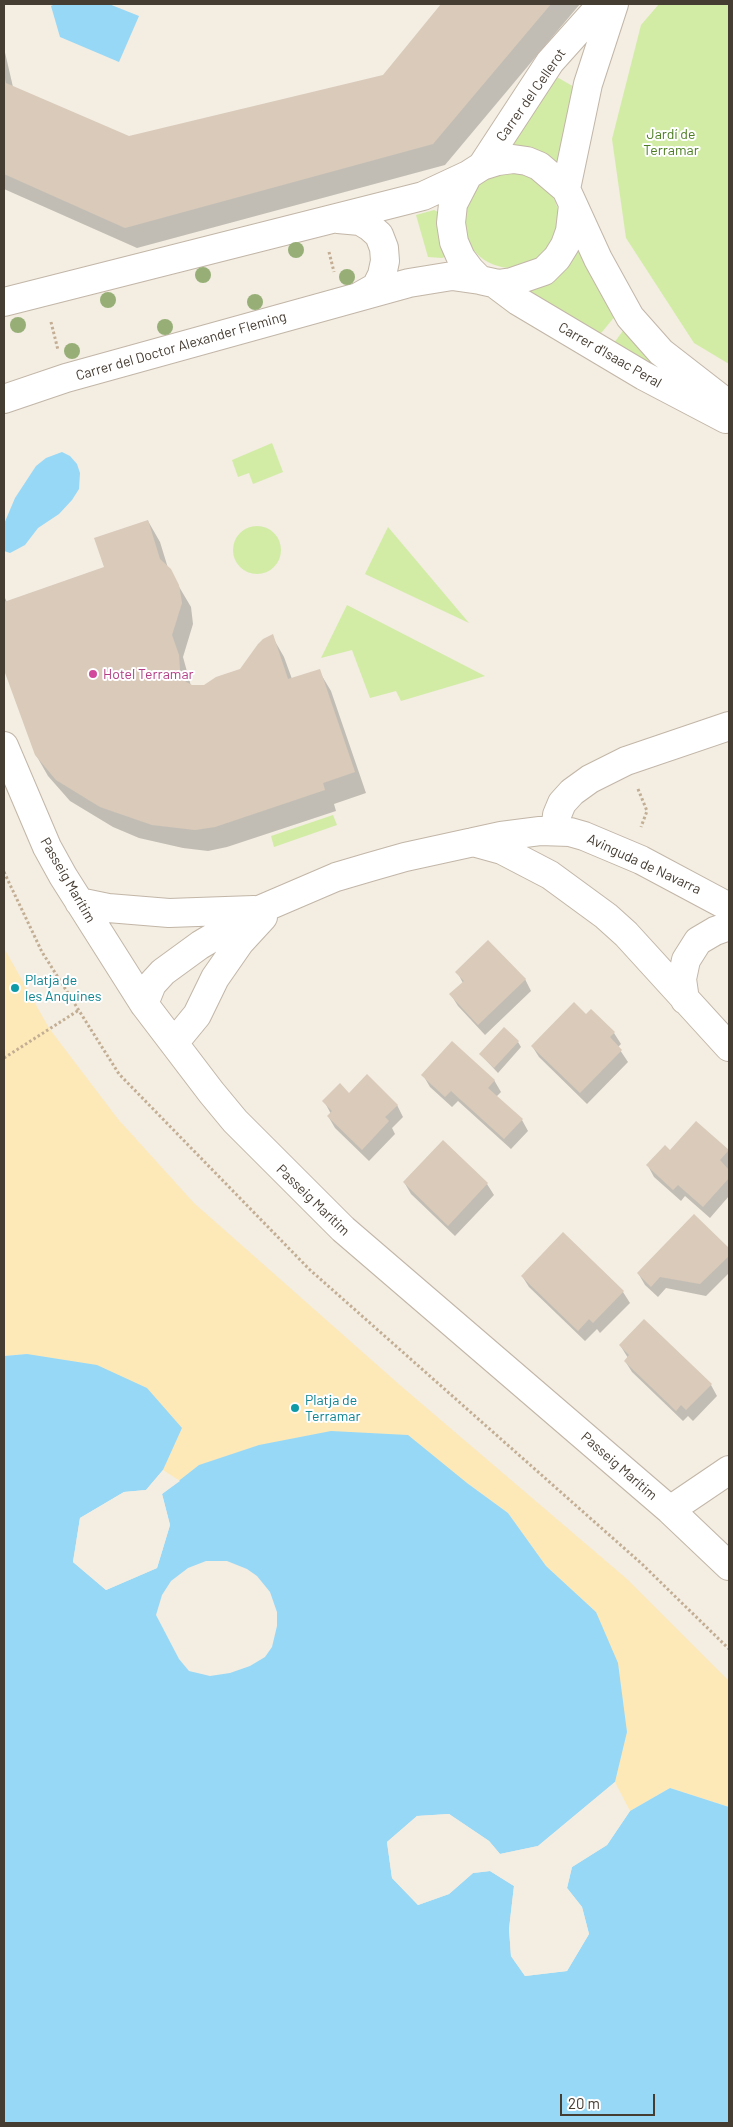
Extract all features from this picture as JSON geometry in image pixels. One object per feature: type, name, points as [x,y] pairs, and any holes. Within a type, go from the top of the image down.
[{"type":"street","name":"Carrer del Cellerot","points":[[475,170],[550,62],[602,4]]},
{"type":"street","points":[[570,197],[546,170],[527,162],[513,159],[475,170],[453,204],[451,222],[454,242],[461,258],[470,270],[487,282],[512,282],[544,271],[557,258],[570,231],[570,197],[588,84],[614,4]]},
{"type":"street","name":"Carrer del Doctor Alexander Fleming","points":[[4,302],[423,196],[475,170]]},
{"type":"street","name":"Carrer d'Isaac Peral","points":[[570,197],[598,259],[630,317],[661,352],[729,405]]},
{"type":"street","name":"Carrer del Doctor Alexander Fleming","points":[[328,220],[360,221],[379,235],[384,248],[385,261],[382,275],[376,286],[351,299]]},
{"type":"street","name":"Carrer del Doctor Alexander Fleming","points":[[4,399],[76,376],[409,283],[452,276],[487,282]]},
{"type":"street","name":"Carrer d'Isaac Peral","points":[[487,282],[644,376],[729,420]]},
{"type":"street","points":[[555,831],[557,815],[562,803],[572,792],[590,779],[626,761],[729,726]]},
{"type":"street","name":"Passeig Marítim","points":[[4,746],[47,847],[79,902],[144,1004],[235,1120],[343,1229],[670,1510],[729,1566]]},
{"type":"street","name":"Avinguda de Navarra","points":[[270,905],[336,877],[370,866],[471,842],[526,832],[555,831],[584,836],[620,850],[729,907]]},
{"type":"street","points":[[471,842],[502,850],[550,876],[583,898],[626,934],[729,1047]]},
{"type":"street","points":[[79,902],[127,910],[169,913],[270,905]]},
{"type":"street","points":[[144,1004],[152,984],[163,972],[207,941],[270,905]]},
{"type":"street","points":[[174,1043],[197,1015],[215,978],[240,942],[270,905]]},
{"type":"street","points":[[685,1000],[682,978],[686,960],[698,941],[715,931],[729,926]]},
{"type":"street","points":[[670,1510],[729,1470]]},
{"type":"path","points":[[328,220],[351,299]]},
{"type":"path","points":[[48,314],[60,358]]},
{"type":"path","points":[[4,872],[42,952],[119,1074],[309,1269],[642,1564],[729,1649]]},
{"type":"path","points":[[4,1058],[78,1010]]},
{"type":"green space","name":"Jardí de Terramar","points":[[659,4],[729,4],[729,364],[694,343],[626,238],[612,139],[641,25]]},
{"type":"green space","points":[[555,76],[576,88],[565,168],[507,148]]},
{"type":"green space","points":[[502,172],[520,172],[538,180],[551,193],[559,211],[556,239],[538,260],[520,268],[502,268],[484,260],[471,247],[463,229],[463,211],[471,193],[484,180]]},
{"type":"green space","points":[[434,210],[440,213],[447,256],[442,258],[428,257],[416,215]]},
{"type":"green space","points":[[578,249],[583,252],[616,315],[597,338],[526,297],[528,286]]},
{"type":"green space","points":[[625,328],[652,362],[650,366],[611,347]]},
{"type":"green space","points":[[272,443],[283,472],[253,484],[249,473],[238,477],[232,460]]},
{"type":"green space","points":[[252,526],[262,526],[274,533],[281,545],[281,555],[274,567],[262,574],[252,574],[244,570],[237,563],[233,555],[233,545],[237,537],[244,530]]},
{"type":"green space","points":[[388,527],[469,623],[365,574]]},
{"type":"green space","points":[[347,605],[485,676],[401,701],[396,691],[370,698],[352,650],[321,658]]},
{"type":"green space","points":[[333,815],[337,825],[274,847],[271,836]]},
{"type":"sand","name":"Platja de Terramar","points":[[4,948],[49,1028],[118,1119],[194,1203],[401,1386],[627,1579],[729,1681],[729,1807],[670,1788],[630,1811],[615,1782],[627,1732],[596,1612],[546,1566],[508,1513],[467,1483],[199,1465],[180,1481],[163,1470],[182,1428],[27,1354],[4,1356]]},
{"type":"water","points":[[55,4],[109,4],[139,16],[119,62],[60,37],[51,6]]},
{"type":"water","points":[[62,452],[70,456],[77,464],[80,473],[79,489],[59,514],[38,528],[25,545],[10,553],[4,551],[4,524],[15,498],[36,466],[46,458]]},
{"type":"water","points":[[27,1354],[97,1365],[147,1388],[182,1428],[163,1470],[146,1490],[124,1492],[80,1518],[73,1562],[106,1590],[157,1568],[170,1525],[162,1494],[199,1465],[259,1445],[331,1431],[408,1435],[467,1483],[508,1513],[546,1566],[596,1612],[618,1663],[627,1732],[615,1782],[538,1846],[500,1854],[489,1841],[449,1814],[417,1816],[387,1842],[392,1878],[418,1905],[449,1894],[473,1873],[490,1871],[514,1886],[509,1929],[511,1956],[525,1976],[567,1971],[589,1934],[582,1907],[567,1888],[572,1867],[607,1845],[630,1811],[670,1788],[729,1807],[729,2123],[4,2123],[4,1356]],"holes":[[[206,1561],[227,1561],[247,1569],[257,1576],[270,1592],[277,1612],[277,1626],[272,1647],[265,1657],[250,1666],[230,1673],[210,1676],[189,1671],[179,1659],[156,1615],[162,1595],[171,1581],[188,1568]]]},
{"type":"pier","points":[[163,1470],[165,1472],[148,1492],[125,1494],[82,1519],[75,1561],[107,1587],[155,1566],[167,1525],[160,1494],[177,1479],[180,1481],[162,1494],[170,1525],[157,1568],[106,1590],[73,1562],[80,1518],[124,1492],[146,1490]]},
{"type":"pier","points":[[615,1782],[616,1784],[539,1848],[500,1857],[487,1842],[448,1817],[418,1819],[389,1843],[394,1877],[418,1902],[447,1892],[473,1871],[490,1868],[515,1884],[511,1929],[513,1955],[526,1973],[565,1969],[586,1934],[580,1908],[564,1889],[570,1866],[606,1843],[629,1809],[630,1811],[607,1845],[572,1867],[567,1888],[582,1907],[589,1934],[567,1971],[525,1976],[511,1956],[509,1929],[514,1886],[490,1871],[473,1873],[449,1894],[418,1905],[392,1878],[387,1842],[417,1816],[449,1814],[489,1841],[500,1854],[538,1846]]},
{"type":"building","points":[[441,4],[551,4],[433,144],[125,228],[4,174],[4,75],[6,83],[129,136],[383,75]]},
{"type":"building","name":"Hotel Terramar","points":[[148,520],[160,559],[171,569],[179,585],[182,603],[172,635],[179,655],[180,670],[186,682],[192,685],[204,685],[216,677],[240,669],[258,644],[273,634],[288,679],[320,669],[355,772],[323,783],[325,790],[215,827],[195,830],[152,825],[100,807],[56,780],[35,755],[4,670],[4,602],[104,567],[94,538]]},
{"type":"building","points":[[488,940],[526,979],[478,1025],[449,994],[464,981],[455,972]]},
{"type":"building","points":[[574,1002],[586,1014],[591,1009],[615,1032],[610,1037],[622,1050],[580,1093],[531,1046]]},
{"type":"building","points":[[504,1027],[519,1041],[494,1068],[479,1054]]},
{"type":"building","points":[[452,1041],[495,1080],[488,1088],[523,1119],[504,1139],[451,1091],[445,1097],[421,1075]]},
{"type":"building","points":[[367,1074],[398,1105],[385,1117],[389,1121],[362,1150],[327,1116],[332,1111],[322,1101],[340,1083],[349,1093]]},
{"type":"building","points":[[696,1121],[729,1150],[720,1160],[729,1170],[729,1178],[703,1207],[678,1185],[673,1190],[646,1165],[665,1145],[670,1150]]},
{"type":"building","points":[[443,1140],[488,1183],[448,1226],[403,1182]]},
{"type":"building","points":[[694,1214],[729,1248],[729,1256],[700,1284],[660,1277],[651,1287],[637,1273]]},
{"type":"building","points":[[563,1232],[624,1291],[593,1323],[589,1319],[578,1331],[521,1276]]},
{"type":"building","points":[[644,1319],[712,1384],[686,1410],[681,1405],[676,1411],[624,1361],[629,1355],[619,1345]]},
{"type":"place","name":"Hotel Terramar","points":[[93,674]]},
{"type":"place","name":"Platja de les Anquines","points":[[15,988]]},
{"type":"place","name":"Platja de Terramar","points":[[295,1408]]}]
